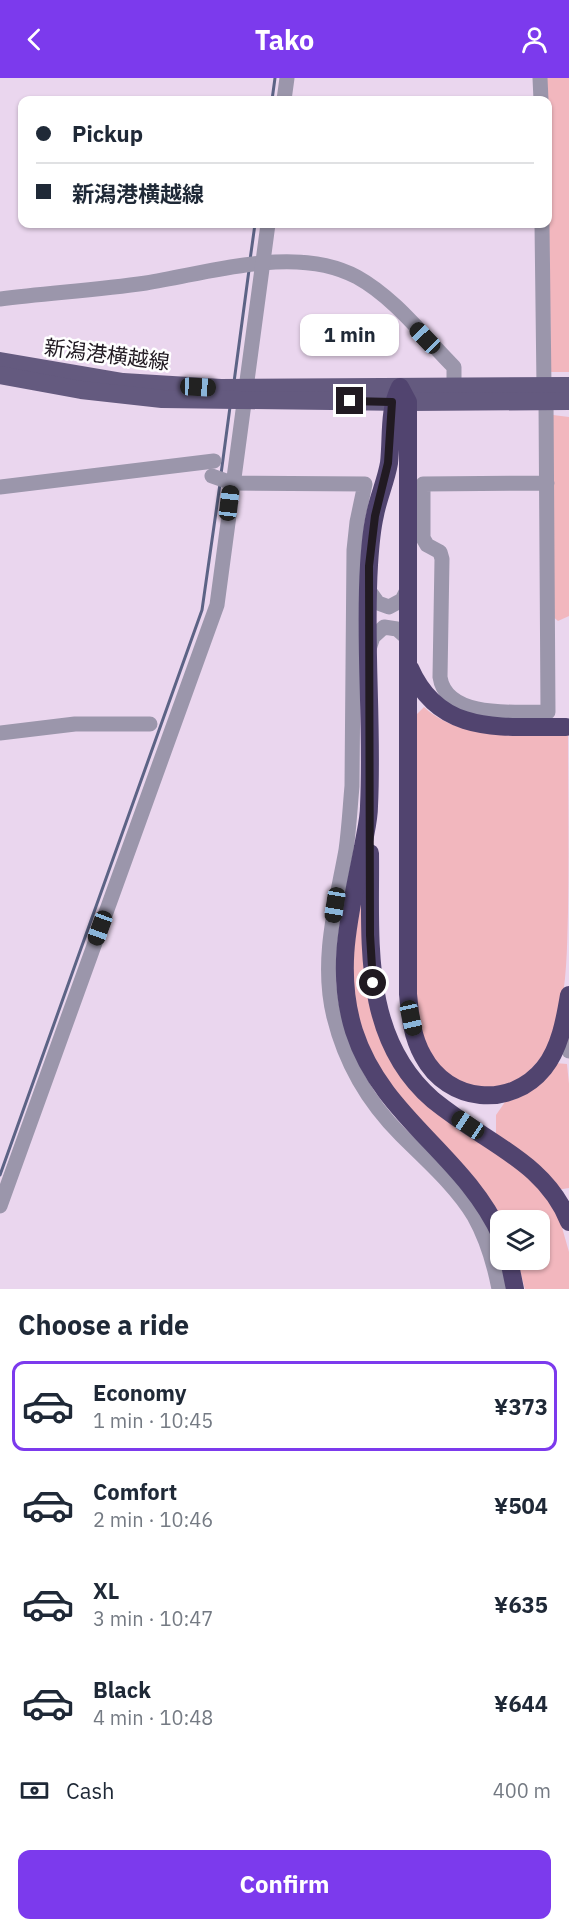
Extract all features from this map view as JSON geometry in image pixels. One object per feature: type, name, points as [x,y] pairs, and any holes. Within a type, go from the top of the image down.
[{"type":"highway","points":[[400,397],[388,463],[375,516],[368,589],[371,969],[378,1005],[393,1048],[409,1073],[431,1098],[536,1172],[554,1192],[569,1222]]},
{"type":"highway","points":[[400,397],[408,639],[408,994],[413,1028],[423,1056],[432,1070],[446,1084],[464,1093],[483,1097],[500,1095],[517,1090],[531,1081],[545,1067],[555,1050],[569,995]]},
{"type":"highway","points":[[408,664],[426,696],[434,705],[457,718],[490,726],[566,727]]},
{"type":"highway","points":[[369,808],[344,949],[347,1001],[354,1030],[363,1054],[390,1100],[471,1186],[490,1214]]},
{"type":"highway","points":[[511,1270],[515,1289]]},
{"type":"main road","name":"新潟港横越線","points":[[0,361],[123,382],[244,395]]},
{"type":"main road","name":"新潟港横越線","points":[[0,375],[81,390],[162,399],[244,395],[400,397],[545,394],[569,386]]},
{"type":"main road","name":"新潟港横越線","points":[[400,397],[454,387],[545,394],[569,401]]},
{"type":"street","points":[[285,96],[287,78]]},
{"type":"street","points":[[540,78],[541,96]]},
{"type":"street","points":[[0,1206],[216,605],[267,228]]},
{"type":"street","points":[[542,228],[547,483],[548,712],[504,712],[478,709],[459,703],[441,687],[442,559],[440,552],[427,545],[423,538],[423,484],[547,483]]},
{"type":"street","points":[[0,299],[145,283],[262,264],[308,262],[332,267],[357,277],[379,293],[454,367],[454,387]]},
{"type":"street","points":[[0,488],[213,469],[232,483],[365,484],[354,550],[350,822],[330,932],[330,989],[333,1016],[351,1067],[364,1090],[382,1115],[438,1172],[473,1215],[486,1240],[499,1289]]},
{"type":"street","points":[[368,589],[378,603],[390,607],[402,600],[407,590]]},
{"type":"street","points":[[369,652],[373,637],[384,627],[397,629],[408,639]]},
{"type":"street","points":[[0,733],[75,724],[150,724]]},
{"type":"street","points":[[569,1012],[569,1051]]},
{"type":"shaded area","points":[[547,78],[569,78],[569,372],[551,372],[549,228],[552,228],[552,96],[547,96]]},
{"type":"shaded area","points":[[553,415],[569,417],[569,616],[558,621],[550,614]]},
{"type":"shaded area","points":[[424,707],[438,718],[473,731],[531,736],[568,734],[568,912],[566,972],[562,1001],[555,1030],[539,1060],[515,1081],[500,1087],[485,1089],[469,1086],[453,1078],[437,1065],[423,1042],[416,994],[415,716]]},
{"type":"shaded area","points":[[361,894],[396,1065],[530,1174],[555,1203],[569,1252],[569,1289],[525,1289],[520,1270],[550,1270],[550,1210],[497,1210],[377,1071],[360,1030],[349,988]]},
{"type":"shaded area","points":[[555,1063],[567,1064],[569,1084],[569,1188],[557,1190],[496,1135],[496,1115],[505,1102],[528,1093]]},
{"type":"waterway","points":[[273,96],[275,78]]},
{"type":"waterway","points":[[250,260],[254,228]]},
{"type":"waterway","points":[[234,382],[249,270]]},
{"type":"waterway","points":[[221,474],[230,407]]},
{"type":"waterway","points":[[0,1175],[202,610],[220,484]]},
{"type":"route","points":[[350,401],[392,402],[386,479],[375,516],[369,566],[370,935],[373,983]]}]
